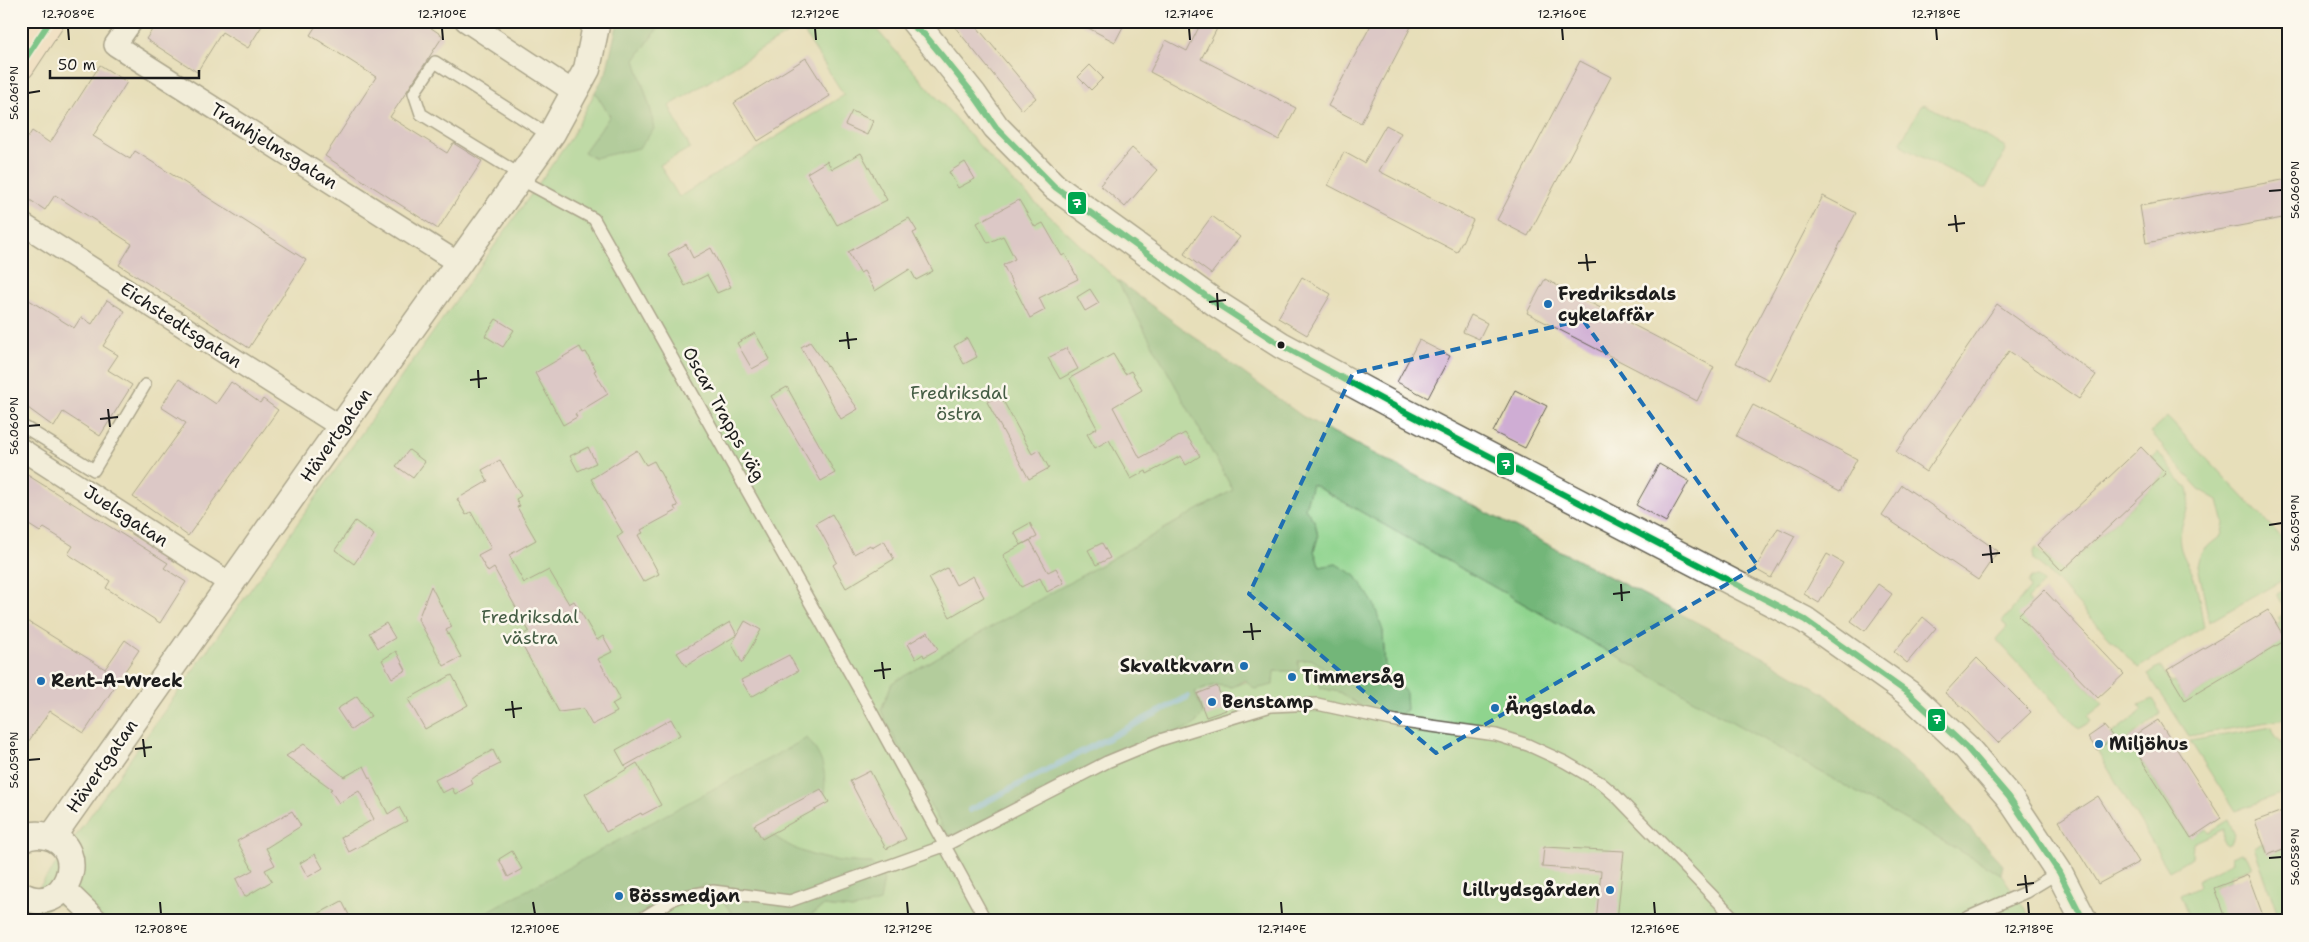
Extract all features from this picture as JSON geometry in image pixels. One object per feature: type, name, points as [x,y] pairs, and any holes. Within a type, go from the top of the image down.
[{"type":"main road","points":[[21,66],[50,21]]},
{"type":"street","name":"Tranhjelmsgatan","points":[[132,21],[115,45],[458,263]]},
{"type":"street","name":"Hävertgatan","points":[[52,838],[341,427],[550,136],[587,69],[597,21]]},
{"type":"street","points":[[480,25],[574,92]]},
{"type":"street","points":[[915,26],[973,94],[996,127],[1055,187],[1217,304],[1281,345],[1396,408],[1805,620],[1908,693],[1966,748],[2014,804],[2059,872],[2084,921]]},
{"type":"street","name":"Eichstedtsgatan","points":[[21,223],[341,427]]},
{"type":"street","name":"Juelsgatan","points":[[21,449],[230,584]]},
{"type":"street","points":[[21,840],[26,836],[39,834],[52,838],[64,847],[70,860],[70,875],[64,888],[54,897],[41,901],[21,896]]},
{"type":"street","points":[[64,888],[98,921]]},
{"type":"lane","name":"Oscar Trapps väg","points":[[550,136],[435,62],[414,93],[421,114],[521,177],[594,219],[865,700],[986,921]]},
{"type":"lane","points":[[21,434],[26,428],[94,470],[145,385]]},
{"type":"lane","points":[[638,921],[677,897],[713,891],[790,901],[944,846],[1107,762],[1160,740],[1251,711],[1286,704],[1317,704],[1396,720],[1496,735],[1528,745],[1565,762],[1601,783],[1615,795],[1737,921]]},
{"type":"lane","points":[[1960,921],[2026,892],[2059,872]]},
{"type":"highlighted area","points":[[1583,320],[1758,566],[1436,753],[1249,594],[1353,373]]},
{"type":"green space","points":[[618,21],[663,21],[635,60],[651,111],[654,129],[639,148],[594,158],[584,152],[610,116],[595,92],[606,73]]},
{"type":"green space","points":[[663,21],[869,21],[1001,170],[1117,280],[1233,490],[892,683],[881,710],[946,834],[954,834],[1029,798],[1194,692],[1215,685],[1232,687],[1273,671],[1298,671],[1297,661],[1311,659],[1324,667],[1319,679],[1321,688],[1339,692],[1362,707],[1406,693],[1385,669],[1383,631],[1336,564],[1320,567],[1314,551],[1318,537],[1315,522],[1305,508],[1312,484],[2001,874],[2033,921],[804,921],[823,906],[853,909],[871,863],[843,861],[805,853],[769,832],[807,739],[472,921],[80,921],[60,905],[51,903],[39,921],[21,921],[21,913],[571,138],[595,92],[610,116],[584,152],[651,111],[635,60]],"holes":[[[800,26],[844,95],[679,197],[660,165],[690,148],[669,106]]]},
{"type":"green space","points":[[1924,104],[2004,146],[2006,150],[1986,188],[1982,188],[1904,148],[1901,142],[1921,106]]},
{"type":"green space","points":[[1117,280],[1302,416],[1765,658],[1825,694],[1924,778],[2003,865],[2001,874],[1312,484],[1305,508],[1315,522],[1318,537],[1314,551],[1320,567],[1336,564],[1356,576],[1374,604],[1383,631],[1385,669],[1406,693],[1407,710],[1394,717],[1362,707],[1339,692],[1321,688],[1319,679],[1323,667],[1311,659],[1298,661],[1299,671],[1274,671],[1273,685],[1255,689],[1245,680],[1232,687],[1215,685],[1195,692],[1203,714],[1194,725],[1029,798],[954,835],[946,834],[881,710],[892,683],[1233,490]]},
{"type":"green space","points":[[2167,417],[2288,544],[2288,577],[2209,622],[2198,565],[2203,552],[2221,536],[2224,524],[2218,500],[2199,489],[2162,448],[2163,446],[2151,432]]},
{"type":"green space","points":[[2158,452],[2184,486],[2188,488],[2189,502],[2181,530],[2180,545],[2195,581],[2204,627],[2138,668],[2045,569],[2034,560],[2033,552],[2036,547],[2043,556],[2046,555],[2062,571],[2166,474],[2152,458]]},
{"type":"green space","points":[[2031,577],[2037,577],[2044,583],[2028,599],[2031,603],[2019,615],[2103,704],[2088,716],[2091,721],[2079,729],[1996,639],[2007,627],[2002,622],[2030,588],[2028,582]]},
{"type":"green space","points":[[2288,588],[2288,721],[2285,719],[2189,736],[2148,674],[2160,666],[2170,683],[2174,682],[2185,700],[2285,640],[2276,624],[2280,621],[2277,618],[2287,612],[2277,594]]},
{"type":"green space","points":[[2152,699],[2161,713],[2128,739],[2190,837],[2206,829],[2208,832],[2228,820],[2235,835],[2231,843],[2226,845],[2223,840],[2224,829],[2193,843],[2192,858],[2169,871],[2097,750],[2114,738],[2111,734],[2142,711],[2139,705]]},
{"type":"green space","points":[[2272,727],[2288,757],[2288,791],[2235,811],[2190,741]]},
{"type":"green space","points":[[807,738],[822,764],[825,778],[824,794],[771,821],[769,832],[805,853],[843,861],[871,863],[884,879],[880,902],[853,909],[823,906],[804,921],[729,921],[731,912],[721,898],[705,884],[626,921],[486,921],[483,914]]},
{"type":"green space","points":[[2263,843],[2268,854],[2288,847],[2288,921],[2280,921],[2254,847]]},
{"type":"green space","points":[[2241,853],[2247,856],[2252,867],[2230,876],[2231,881],[2215,886],[2227,921],[2190,921],[2180,895],[2199,886],[2197,880],[2232,862],[2231,857]]},
{"type":"green space","points":[[705,884],[721,898],[731,912],[729,921],[695,921],[682,915],[673,921],[626,921]]},
{"type":"building","points":[[158,21],[265,21],[248,48],[222,32],[197,72],[146,39]]},
{"type":"building","points":[[319,21],[421,21],[443,36],[390,117],[447,153],[453,143],[482,161],[438,229],[325,156],[376,77],[310,35]]},
{"type":"building","points":[[950,21],[972,21],[1036,98],[1022,110]]},
{"type":"building","points":[[1075,21],[1126,21],[1115,42]]},
{"type":"building","points":[[1202,21],[1221,21],[1201,59],[1296,108],[1279,140],[1150,72],[1166,40],[1187,51]]},
{"type":"building","points":[[1373,21],[1414,21],[1361,123],[1328,106]]},
{"type":"building","points":[[806,58],[830,96],[758,141],[734,103]]},
{"type":"building","points":[[1580,61],[1611,77],[1528,236],[1497,220]]},
{"type":"building","points":[[100,65],[127,82],[93,136],[130,159],[135,151],[306,260],[249,348],[119,265],[132,244],[55,195],[45,210],[21,194],[21,148],[32,131],[50,143]]},
{"type":"building","points":[[1090,65],[1103,78],[1091,90],[1078,77]]},
{"type":"building","points":[[852,111],[873,121],[867,135],[845,125]]},
{"type":"building","points":[[1386,125],[1401,133],[1379,171],[1473,220],[1457,252],[1328,185],[1344,152],[1364,163]]},
{"type":"building","points":[[1132,148],[1157,170],[1125,207],[1100,185]]},
{"type":"building","points":[[861,153],[887,200],[837,225],[807,173],[827,161],[832,169]]},
{"type":"building","points":[[965,162],[975,179],[958,188],[949,172]]},
{"type":"building","points":[[2288,179],[2288,217],[2146,243],[2140,206]]},
{"type":"building","points":[[1823,196],[1856,213],[1769,380],[1736,363]]},
{"type":"building","points":[[1019,200],[1035,227],[1043,223],[1062,256],[1065,254],[1078,279],[1039,298],[1045,310],[1030,318],[1003,265],[1015,259],[1003,236],[988,243],[977,223]]},
{"type":"building","points":[[1212,216],[1240,237],[1211,274],[1184,254]]},
{"type":"building","points":[[909,218],[917,231],[913,233],[933,271],[916,280],[910,269],[875,291],[864,271],[860,273],[848,252]]},
{"type":"building","points":[[686,244],[693,258],[711,248],[731,287],[717,293],[707,275],[685,286],[668,254]]},
{"type":"building","points":[[1302,277],[1331,294],[1307,335],[1278,318]]},
{"type":"building","points":[[1545,279],[1714,367],[1697,401],[1527,313]]},
{"type":"building","points":[[1090,289],[1099,303],[1085,311],[1077,297]]},
{"type":"building","points":[[21,295],[74,328],[81,317],[92,324],[107,300],[125,311],[103,346],[118,355],[108,370],[132,385],[100,436],[63,412],[54,427],[21,403]]},
{"type":"building","points":[[1997,304],[2096,375],[2079,399],[2009,351],[1926,472],[1896,452]]},
{"type":"building","points":[[1471,315],[1487,323],[1479,339],[1463,332]]},
{"type":"building","points":[[496,319],[514,330],[503,347],[485,336]]},
{"type":"building","points":[[755,333],[770,359],[752,369],[737,343]]},
{"type":"building","points":[[967,338],[977,357],[964,364],[954,346]]},
{"type":"building","points":[[1419,340],[1450,356],[1428,398],[1397,382]]},
{"type":"building","points":[[810,342],[858,409],[841,419],[801,347]]},
{"type":"building","points":[[580,347],[583,353],[586,352],[596,370],[594,371],[608,394],[575,414],[577,417],[563,425],[535,373]]},
{"type":"building","points":[[1067,348],[1078,369],[1060,379],[1048,358]]},
{"type":"building","points":[[1113,354],[1125,374],[1131,371],[1142,390],[1113,407],[1140,458],[1185,433],[1200,456],[1186,465],[1181,456],[1147,474],[1146,471],[1131,479],[1109,440],[1095,448],[1087,434],[1097,428],[1070,378]]},
{"type":"building","points":[[179,379],[216,404],[231,382],[260,403],[263,399],[278,410],[188,536],[133,497],[186,423],[161,407]]},
{"type":"building","points":[[787,387],[835,473],[821,481],[771,396]]},
{"type":"building","points":[[1515,390],[1547,406],[1525,448],[1493,432]]},
{"type":"building","points":[[1000,395],[1032,454],[1039,450],[1049,468],[1029,479],[987,402]]},
{"type":"building","points":[[1753,405],[1857,459],[1840,491],[1736,436]]},
{"type":"building","points":[[588,447],[596,463],[578,471],[570,456]]},
{"type":"building","points":[[2141,447],[2166,473],[2062,571],[2037,545]]},
{"type":"building","points":[[409,450],[425,462],[413,478],[396,466]]},
{"type":"building","points":[[637,450],[646,465],[654,461],[678,506],[674,507],[676,511],[641,530],[643,533],[638,535],[659,574],[643,582],[617,537],[623,533],[591,479]]},
{"type":"building","points":[[500,460],[521,496],[516,499],[520,506],[517,507],[536,540],[509,555],[524,583],[549,570],[569,604],[574,601],[597,640],[603,636],[612,652],[598,659],[619,696],[619,700],[612,704],[617,712],[592,725],[583,709],[559,712],[518,638],[529,631],[494,568],[488,572],[478,555],[491,548],[471,512],[466,515],[457,499],[488,481],[482,470]]},
{"type":"building","points":[[1659,464],[1689,481],[1666,522],[1636,505]]},
{"type":"building","points":[[21,471],[168,563],[164,568],[186,582],[160,623],[106,588],[110,581],[68,554],[73,546],[44,528],[40,532],[21,520]]},
{"type":"building","points":[[1902,485],[1998,551],[1978,580],[1882,515]]},
{"type":"building","points":[[832,514],[854,554],[870,545],[872,548],[884,541],[894,559],[846,588],[833,565],[837,562],[816,523]]},
{"type":"building","points":[[355,521],[374,535],[354,564],[335,550]]},
{"type":"building","points":[[1030,523],[1037,537],[1021,545],[1014,532]]},
{"type":"building","points":[[1778,528],[1795,536],[1771,578],[1755,569]]},
{"type":"building","points":[[1030,540],[1048,572],[1056,568],[1064,583],[1047,592],[1040,578],[1021,587],[1003,555]]},
{"type":"building","points":[[1102,543],[1110,558],[1096,565],[1088,550]]},
{"type":"building","points":[[1827,554],[1843,563],[1819,603],[1804,594]]},
{"type":"building","points":[[947,568],[956,585],[973,576],[984,597],[950,617],[929,578]]},
{"type":"building","points":[[1878,584],[1892,594],[1865,631],[1851,621]]},
{"type":"building","points":[[431,586],[452,627],[446,630],[461,657],[444,666],[418,619]]},
{"type":"building","points":[[2044,590],[2124,674],[2098,698],[2018,615]]},
{"type":"building","points":[[2268,610],[2286,640],[2185,700],[2167,670]]},
{"type":"building","points":[[21,617],[105,669],[125,640],[139,650],[84,733],[50,711],[21,752]]},
{"type":"building","points":[[1923,617],[1936,628],[1907,663],[1894,652]]},
{"type":"building","points":[[745,621],[761,630],[742,663],[732,644]]},
{"type":"building","points":[[730,622],[737,635],[686,666],[677,653]]},
{"type":"building","points":[[386,623],[395,638],[378,648],[369,633]]},
{"type":"building","points":[[928,632],[938,649],[924,657],[923,654],[916,659],[908,644]]},
{"type":"building","points":[[396,651],[406,670],[392,678],[382,660]]},
{"type":"building","points":[[789,655],[798,671],[751,697],[741,680]]},
{"type":"building","points":[[1977,658],[2031,712],[1998,743],[1969,713],[1945,693]]},
{"type":"building","points":[[452,675],[468,705],[425,729],[408,699]]},
{"type":"building","name":"Benstamp","points":[[1217,686],[1226,710],[1206,717],[1197,694]]},
{"type":"building","points":[[357,696],[371,716],[351,730],[337,709]]},
{"type":"building","points":[[671,719],[680,735],[625,766],[616,750]]},
{"type":"building","points":[[2158,720],[2221,818],[2191,838],[2128,739]]},
{"type":"building","name":"Miljöhus","points":[[2104,726],[2114,738],[2097,750],[2088,737]]},
{"type":"building","points":[[304,744],[344,777],[364,766],[388,814],[399,807],[407,821],[349,852],[341,837],[374,819],[359,791],[339,803],[330,790],[332,789],[286,756]]},
{"type":"building","points":[[493,750],[500,764],[476,776],[471,780],[473,784],[455,794],[452,788],[442,793],[435,780]]},
{"type":"building","points":[[637,763],[661,805],[642,815],[641,813],[606,832],[585,794]]},
{"type":"building","points":[[870,771],[906,839],[886,849],[850,781]]},
{"type":"building","points":[[821,789],[829,802],[762,839],[754,825]]},
{"type":"building","points":[[2098,796],[2139,862],[2098,884],[2059,821]]},
{"type":"building","points":[[2288,809],[2288,847],[2268,855],[2255,821]]},
{"type":"building","points":[[292,811],[301,826],[266,848],[275,865],[265,870],[272,881],[245,897],[236,879],[253,870],[237,841]]},
{"type":"building","name":"Lillrydsgården","points":[[1544,847],[1624,851],[1617,921],[1596,921],[1601,871],[1542,867]]},
{"type":"building","points":[[512,851],[522,869],[508,877],[499,859]]},
{"type":"building","points":[[315,854],[323,868],[308,877],[300,863]]},
{"type":"building","points":[[2248,875],[2265,921],[2226,921],[2214,888]]},
{"type":"building","points":[[342,901],[352,921],[305,921]]},
{"type":"waterway","points":[[970,810],[1187,697]]},
{"type":"transit line","name":"7","points":[[21,65],[50,21]]},
{"type":"transit line","name":"7","points":[[906,21],[925,35],[973,94],[996,127],[1055,187],[1217,304],[1281,345],[1405,412],[1805,620],[1908,693],[1966,747],[2009,797],[2059,872],[2084,921]]},
{"type":"place","name":"Fredriksdals cykelaffär","points":[[1548,304]]},
{"type":"place","name":"Skvaltkvarn","points":[[1244,666]]},
{"type":"place","name":"Timmersåg","points":[[1292,677]]},
{"type":"place","name":"Rent-A-Wreck","points":[[41,681]]},
{"type":"place","name":"Benstamp","points":[[1212,702]]},
{"type":"place","name":"Ängslada","points":[[1495,708]]},
{"type":"place","name":"Miljöhus","points":[[2099,744]]},
{"type":"place","name":"Lillrydsgården","points":[[1610,890]]},
{"type":"place","name":"Bössmedjan","points":[[619,896]]},
{"type":"park label","name":"Fredriksdal östra","points":[[959,403]]},
{"type":"park label","name":"Fredriksdal västra","points":[[530,628]]}]
